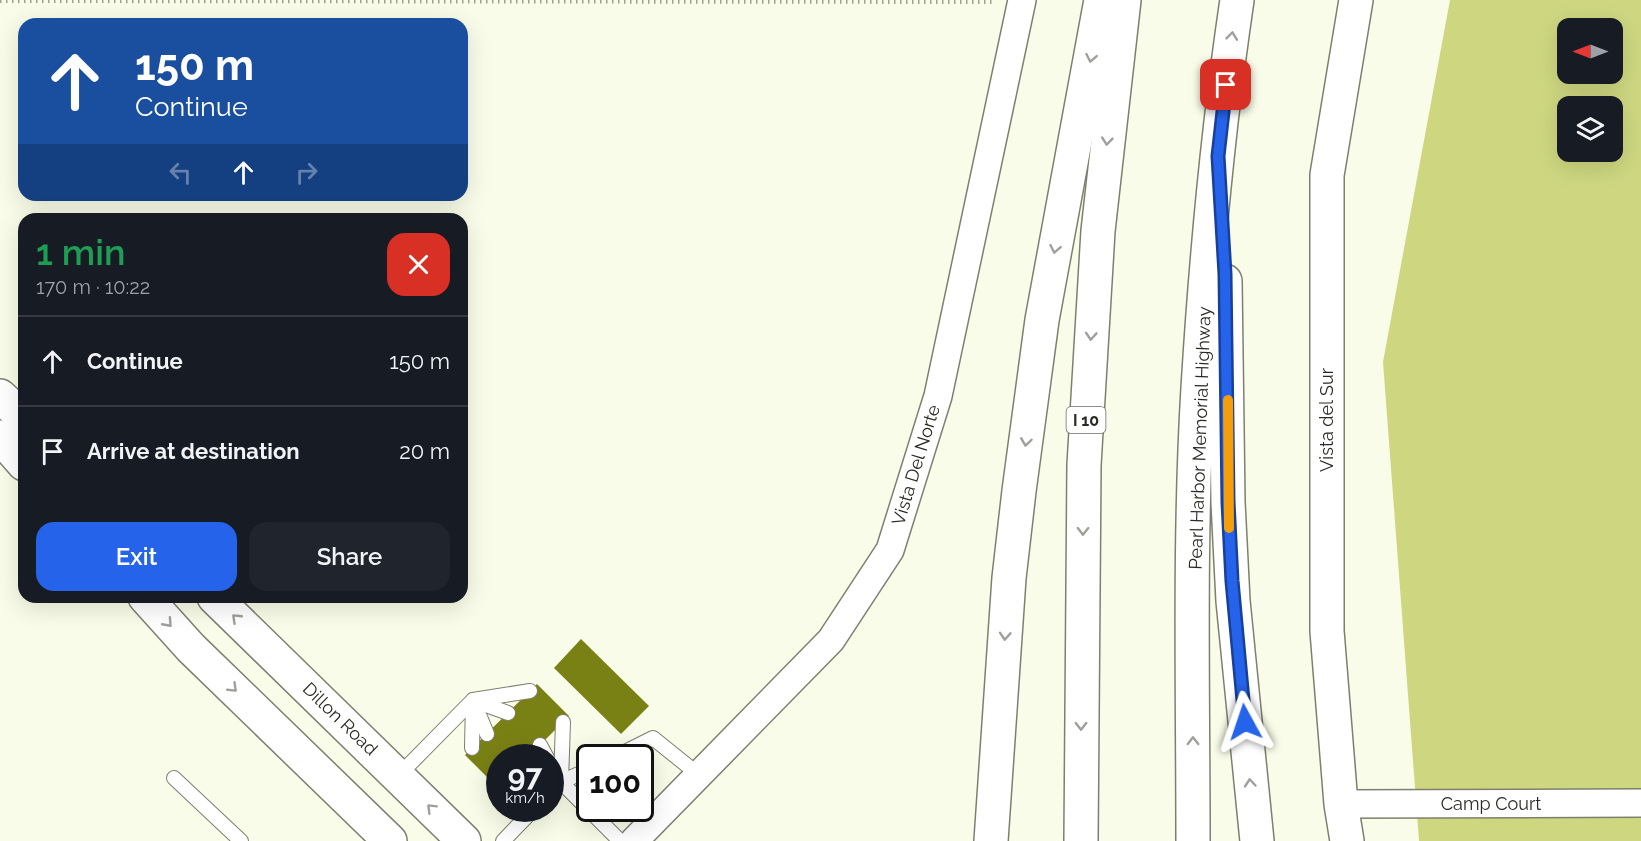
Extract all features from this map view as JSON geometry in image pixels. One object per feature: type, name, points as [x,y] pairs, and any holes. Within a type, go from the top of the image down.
[{"type":"main road","points":[[991,841],[1010,578],[1023,457],[1042,320],[1101,0]]},
{"type":"main road","name":"I 10","points":[[1081,841],[1084,465],[1098,231],[1124,0]]},
{"type":"main road","name":"Pearl Harbor Memorial Highway","points":[[1193,841],[1193,651],[1198,389],[1218,156],[1237,0]]},
{"type":"main road","name":"Vista del Sur","points":[[1347,841],[1341,804],[1327,631],[1327,176],[1356,0]]},
{"type":"main road","points":[[1218,156],[1225,274],[1228,502],[1233,601],[1257,841]]},
{"type":"main road","points":[[0,396],[18,412]]},
{"type":"main road","points":[[0,437],[18,457]]},
{"type":"main road","points":[[150,603],[191,648],[362,811],[390,841]]},
{"type":"main road","name":"Dillon Road","points":[[220,603],[464,841]]},
{"type":"main road","points":[[362,811],[398,776]]},
{"type":"street","name":"Vista Del Norte","points":[[633,841],[831,640],[890,550],[938,396],[1022,1]]},
{"type":"street","name":"Camp Court","points":[[1341,804],[1641,803]]},
{"type":"lane","points":[[398,776],[473,700],[530,691]]},
{"type":"lane","points":[[473,700],[508,713]]},
{"type":"lane","points":[[473,700],[487,734]]},
{"type":"lane","points":[[472,748],[473,700]]},
{"type":"lane","points":[[560,744],[563,722]]},
{"type":"lane","points":[[641,744],[653,738],[699,775]]},
{"type":"lane","points":[[174,778],[242,841]]},
{"type":"lane","points":[[564,790],[620,841]]},
{"type":"lane","points":[[503,841],[521,822]]},
{"type":"path","points":[[0,1],[1022,1]]},
{"type":"green space","points":[[1450,0],[1641,0],[1641,841],[1419,841],[1383,362]]},
{"type":"building","points":[[581,639],[649,706],[621,734],[554,668]]},
{"type":"building","points":[[537,684],[569,716],[541,744],[486,744],[486,776],[465,755]]},
{"type":"slow traffic","points":[[1228,400],[1229,528]]},
{"type":"route","points":[[1226,85],[1218,156],[1225,274],[1228,502],[1233,601],[1245,722]]}]
